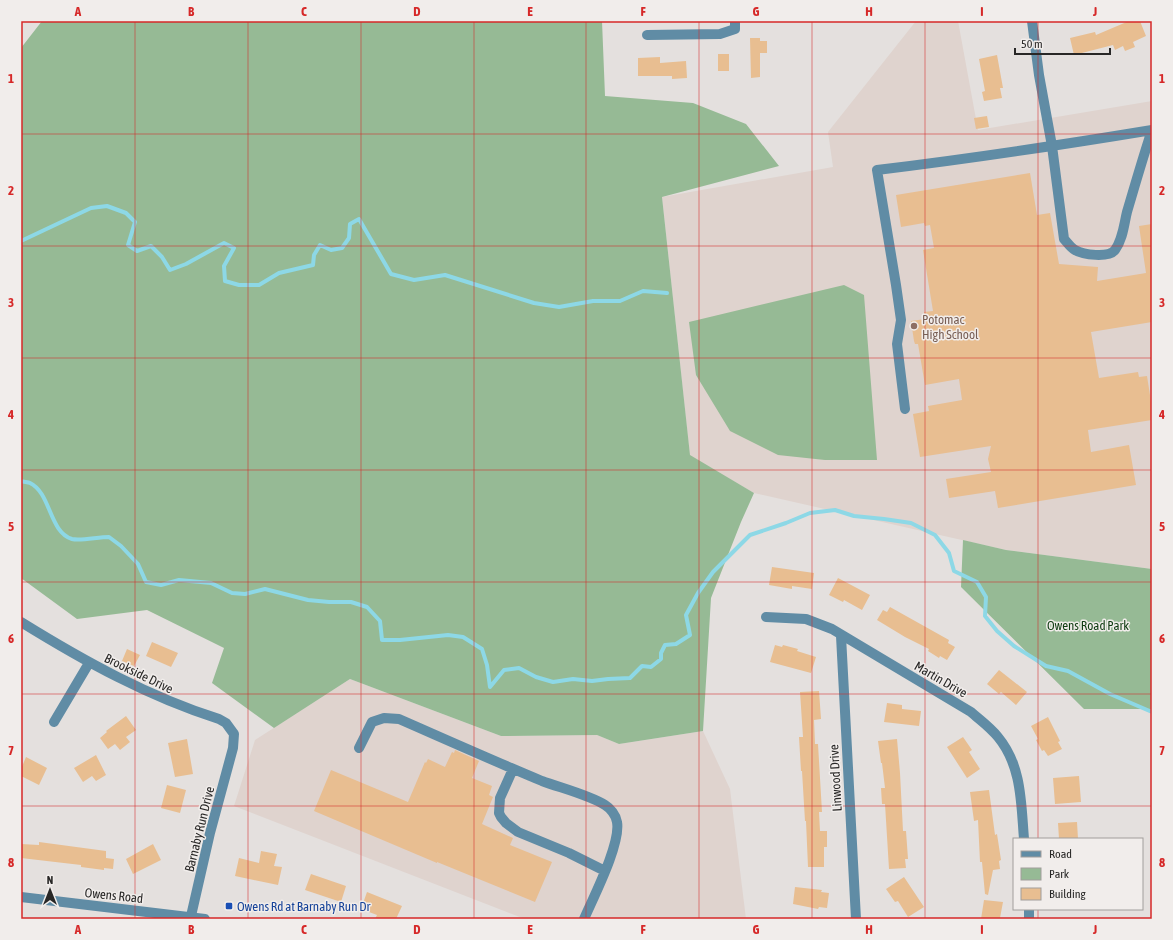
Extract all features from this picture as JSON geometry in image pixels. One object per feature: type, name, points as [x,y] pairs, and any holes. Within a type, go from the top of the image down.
[{"type":"street","points":[[647,35],[720,34],[735,29],[735,21]]},
{"type":"street","points":[[904,408],[897,344],[901,320],[877,170],[1052,146],[1152,130],[1120,242],[1114,251],[1108,254],[1091,254],[1074,250],[1064,239],[1052,146],[1039,75],[1032,21]]},
{"type":"street","name":"Martin Drive","points":[[766,617],[806,619],[832,630],[971,712],[998,737],[1012,758],[1017,773],[1021,796],[1024,838]]},
{"type":"street","name":"Brookside Drive","points":[[21,622],[89,663],[170,702],[226,724],[234,734],[232,748]]},
{"type":"street","name":"Linwood Drive","points":[[842,636],[848,790],[856,919]]},
{"type":"street","points":[[54,722],[89,663]]},
{"type":"street","points":[[359,748],[372,722],[384,718],[399,719],[513,769],[596,801],[609,808],[616,817],[616,837],[605,870],[584,919]]},
{"type":"street","name":"Barnaby Run Drive","points":[[191,916],[210,833],[232,748]]},
{"type":"street","points":[[513,769],[500,798],[499,813],[501,818],[518,832],[605,870]]},
{"type":"street","name":"Owens Road","points":[[21,897],[191,916],[205,919]]},
{"type":"shaded area","name":"Potomac High School","points":[[916,21],[958,21],[978,130],[1152,101],[1152,569],[1006,550],[754,493],[690,456],[662,197],[833,167],[828,132]]},
{"type":"shaded area","points":[[350,679],[501,736],[597,735],[619,744],[703,731],[730,789],[746,919],[525,919],[234,806],[255,740]]},
{"type":"green space","points":[[42,21],[602,21],[605,96],[693,103],[746,124],[779,166],[662,197],[690,455],[754,493],[711,598],[703,731],[619,744],[597,735],[501,736],[350,679],[274,728],[212,683],[224,648],[147,610],[77,619],[21,578],[21,48]]},
{"type":"green space","points":[[844,285],[864,295],[877,460],[825,460],[778,455],[730,431],[696,375],[689,322]]},
{"type":"green space","name":"Owens Road Park","points":[[963,540],[1006,550],[1152,569],[1152,709],[1084,709],[961,587]]},
{"type":"building","points":[[1129,21],[1140,21],[1146,36],[1133,42],[1135,47],[1125,51],[1123,46],[1115,50],[1113,45],[1074,55],[1070,38],[1095,32],[1096,35]]},
{"type":"building","points":[[750,38],[760,38],[760,41],[767,41],[767,53],[760,53],[760,77],[751,78]]},
{"type":"building","points":[[718,54],[729,54],[729,71],[718,71]]},
{"type":"building","points":[[997,55],[1003,88],[1000,88],[1002,98],[984,101],[982,92],[985,91],[979,59]]},
{"type":"building","points":[[660,57],[660,63],[686,61],[687,78],[672,79],[672,76],[638,76],[638,58]]},
{"type":"building","points":[[987,116],[989,127],[976,129],[974,118]]},
{"type":"building","points":[[1030,173],[1037,215],[1050,213],[1059,264],[1098,267],[1097,281],[1146,273],[1139,226],[1152,224],[1152,322],[1091,332],[1099,378],[1138,372],[1139,377],[1147,376],[1152,408],[1152,420],[1088,430],[1091,452],[1129,445],[1136,485],[998,508],[995,491],[949,498],[946,479],[991,472],[988,459],[991,446],[920,457],[913,414],[929,411],[928,406],[962,400],[959,379],[925,385],[918,344],[915,344],[914,341],[911,321],[925,319],[924,312],[933,311],[923,250],[934,248],[930,225],[925,226],[924,223],[901,227],[896,195]]},
{"type":"building","points":[[772,567],[814,573],[812,589],[792,586],[792,589],[769,585]]},
{"type":"building","points":[[838,578],[870,595],[862,610],[844,600],[843,602],[829,595]]},
{"type":"building","points":[[890,607],[949,640],[948,643],[955,647],[947,660],[940,656],[939,658],[928,651],[929,649],[905,637],[877,620],[883,610],[887,612]]},
{"type":"building","points":[[152,642],[178,653],[171,667],[146,656]]},
{"type":"building","points":[[775,645],[782,647],[783,645],[798,649],[797,651],[816,657],[811,673],[770,662]]},
{"type":"building","points":[[127,649],[140,655],[134,666],[122,661]]},
{"type":"building","points":[[999,670],[1027,692],[1016,705],[1001,692],[999,694],[987,684]]},
{"type":"building","points":[[819,691],[821,719],[814,720],[815,744],[818,744],[822,812],[819,812],[820,831],[827,831],[827,847],[824,847],[824,867],[808,867],[799,737],[803,737],[800,692]]},
{"type":"building","points":[[887,703],[902,705],[902,709],[921,711],[919,726],[884,722]]},
{"type":"building","points":[[126,716],[136,730],[126,737],[130,742],[120,750],[115,744],[108,749],[100,738],[107,732],[106,731]]},
{"type":"building","points":[[1048,717],[1060,741],[1058,742],[1062,749],[1048,756],[1044,750],[1042,751],[1031,726]]},
{"type":"building","points":[[963,737],[972,750],[969,752],[980,769],[967,778],[947,747]]},
{"type":"building","points":[[187,739],[193,774],[175,777],[168,743]]},
{"type":"building","points":[[897,739],[903,831],[906,831],[908,859],[905,859],[906,868],[889,869],[885,804],[882,804],[881,788],[885,788],[878,741]]},
{"type":"building","points":[[455,750],[479,761],[472,778],[492,786],[489,795],[493,797],[482,824],[513,838],[510,845],[552,862],[535,902],[437,863],[314,811],[331,770],[408,802],[425,762],[426,763],[428,759],[445,767],[452,752],[454,753]]},
{"type":"building","points":[[96,755],[106,775],[96,781],[92,776],[83,782],[74,768]]},
{"type":"building","points":[[26,757],[47,768],[39,785],[21,776],[21,769]]},
{"type":"building","points":[[1079,776],[1081,802],[1055,804],[1053,778]]},
{"type":"building","points":[[167,785],[186,790],[180,813],[161,808]]},
{"type":"building","points":[[989,790],[995,835],[997,834],[1001,860],[999,861],[1000,869],[993,870],[988,895],[985,894],[982,862],[980,862],[978,820],[974,821],[970,792]]},
{"type":"building","points":[[1077,822],[1078,838],[1059,838],[1058,823]]},
{"type":"building","points":[[39,842],[106,851],[106,858],[114,859],[113,869],[104,868],[104,870],[81,867],[81,865],[21,858],[21,844],[39,845]]},
{"type":"building","points":[[153,844],[161,860],[133,874],[126,859]]},
{"type":"building","points":[[261,851],[277,854],[274,866],[282,867],[278,885],[235,876],[239,858],[259,863]]},
{"type":"building","points":[[311,874],[346,886],[341,902],[305,890]]},
{"type":"building","points":[[904,877],[924,907],[908,917],[898,901],[895,902],[886,889]]},
{"type":"building","points":[[795,887],[822,890],[821,892],[829,893],[827,908],[819,907],[818,909],[793,904]]},
{"type":"building","points":[[367,892],[402,906],[396,919],[375,919],[377,915],[361,909]]},
{"type":"building","points":[[984,900],[1003,902],[1000,918],[981,919]]},
{"type":"waterway","points":[[21,241],[91,208],[107,206],[126,213],[135,222],[128,245],[137,251],[151,246],[162,257],[170,270],[186,264],[224,243],[234,248],[224,266],[225,281],[239,285],[259,285],[279,273],[313,265],[314,255],[320,245],[331,250],[342,248],[349,238],[350,224],[359,219],[391,274],[414,280],[445,275],[534,303],[559,307],[593,301],[620,301],[643,291],[667,293]]},
{"type":"waterway","points":[[21,481],[30,483],[37,488],[42,495],[54,521],[64,535],[72,539],[109,537],[121,546],[138,564],[146,582],[161,585],[179,580],[211,583],[232,593],[245,594],[265,589],[308,600],[351,602],[367,607],[380,621],[382,640],[400,640],[448,635],[463,637],[482,649],[487,665],[490,687],[504,670],[519,668],[536,677],[553,682],[573,679],[592,681],[630,678],[642,666],[651,667],[661,659],[661,653],[665,645],[676,644],[690,635],[686,615],[698,593],[713,572],[750,535],[810,513],[835,510],[854,516],[911,523],[935,535],[949,553],[954,571],[977,582],[986,597],[985,616],[997,631],[1014,646],[1046,666],[1068,671],[1110,694],[1152,712]]},
{"type":"place","name":"Potomac High School","points":[[914,326]]},
{"type":"place","name":"Owens Rd at Barnaby Run Dr","points":[[229,906]]}]
